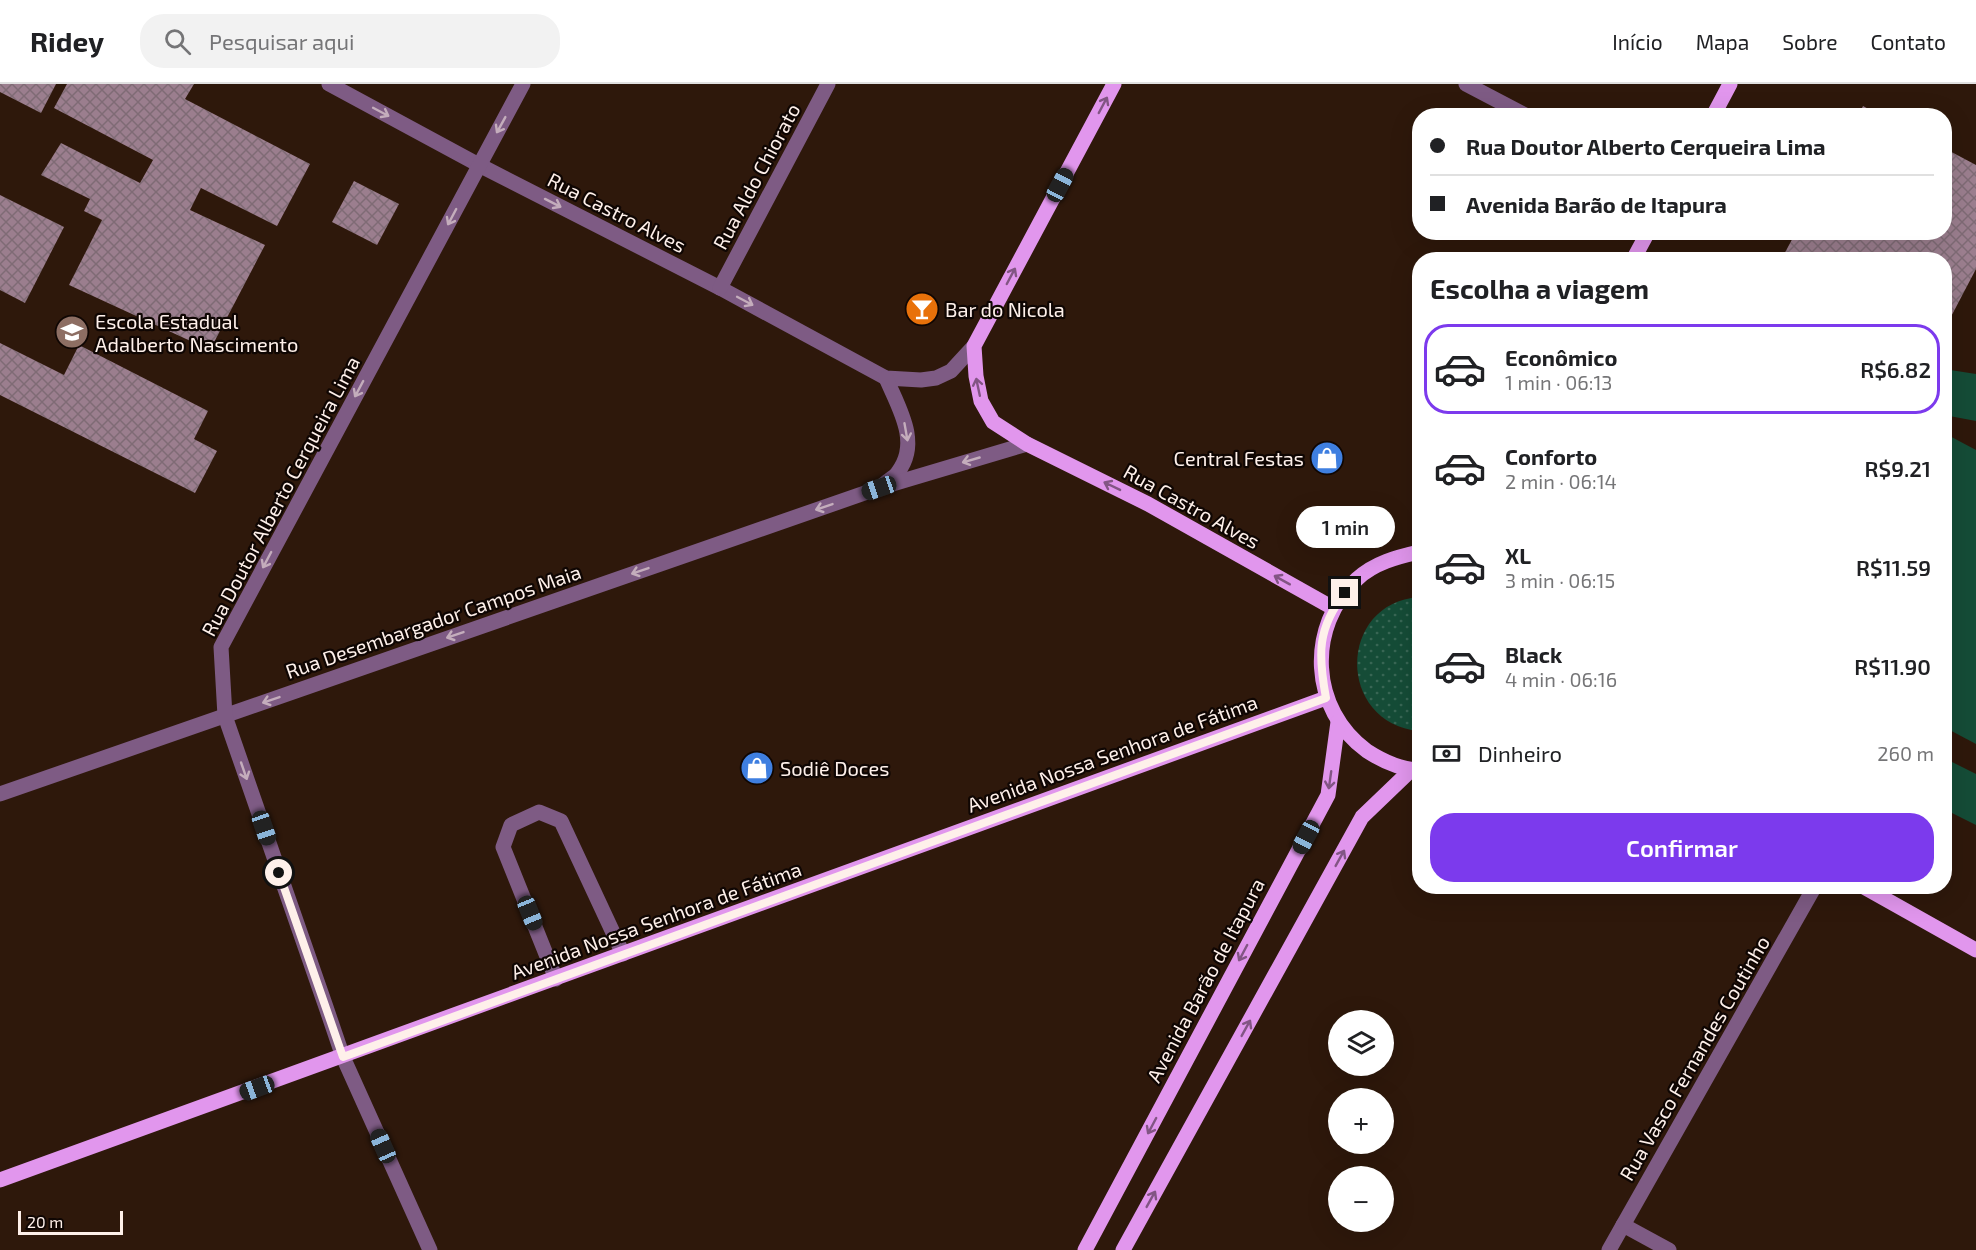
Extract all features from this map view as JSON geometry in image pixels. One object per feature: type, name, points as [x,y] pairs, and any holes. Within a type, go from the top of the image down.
[{"type":"main road","points":[[974,346],[1114,84]]},
{"type":"main road","points":[[1717,108],[1730,84]]},
{"type":"main road","name":"Rua Castro Alves","points":[[974,346],[976,376],[981,401],[993,422],[1027,444],[1148,504],[1333,608]]},
{"type":"main road","points":[[1412,554],[1390,559],[1357,579],[1333,608],[1323,637],[1320,667],[1326,698],[1338,722],[1355,742],[1377,758],[1412,769]]},
{"type":"main road","name":"Avenida Nossa Senhora de Fátima","points":[[0,1180],[1326,698]]},
{"type":"main road","name":"Avenida Barão de Itapura","points":[[1085,1250],[1328,795],[1338,722]]},
{"type":"main road","points":[[1123,1250],[1362,818],[1412,773]]},
{"type":"main road","points":[[1876,894],[1976,950]]},
{"type":"street","name":"Rua Castro Alves","points":[[329,84],[479,165],[720,288],[886,378],[921,380],[936,378],[951,371],[974,346]]},
{"type":"street","name":"Rua Doutor Alberto Cerqueira Lima","points":[[430,1250],[343,1057],[225,716],[221,647],[524,84]]},
{"type":"street","name":"Rua Aldo Chiorato","points":[[720,288],[828,84]]},
{"type":"street","points":[[1466,84],[1512,108]]},
{"type":"street","points":[[879,488],[898,472],[907,453],[909,433],[886,378]]},
{"type":"street","points":[[879,488],[1027,444]]},
{"type":"street","name":"Rua Desembargador Campos Maia","points":[[0,794],[879,488]]},
{"type":"street","points":[[556,979],[503,847],[511,825],[539,812],[561,821],[623,954]]},
{"type":"street","name":"Rua Vasco Fernandes Coutinho","points":[[1609,1250],[1810,894]]},
{"type":"street","points":[[1623,1225],[1669,1250]]},
{"type":"green space","points":[[1952,370],[1976,374],[1976,421],[1952,416]]},
{"type":"green space","points":[[1952,437],[1976,450],[1976,744],[1952,731]]},
{"type":"green space","points":[[1412,599],[1412,729],[1392,723],[1372,708],[1361,687],[1357,663],[1361,640],[1373,619],[1392,604]]},
{"type":"green space","points":[[1952,762],[1976,774],[1976,825],[1952,813]]},
{"type":"building","points":[[0,84],[56,84],[41,113],[0,92]]},
{"type":"building","points":[[67,84],[194,84],[185,99],[310,164],[277,226],[201,188],[190,210],[265,245],[210,350],[69,285],[102,220],[84,211],[90,199],[41,175],[61,143],[140,183],[153,160],[54,108]]},
{"type":"building","points":[[1952,152],[1976,165],[1976,269],[1952,315],[1952,252],[1785,252],[1792,240],[1952,240]]},
{"type":"building","points":[[354,181],[399,204],[377,245],[332,222]]},
{"type":"building","points":[[0,195],[64,227],[25,303],[0,290]]},
{"type":"building","points":[[0,343],[64,375],[79,345],[208,411],[194,439],[217,451],[195,493],[0,395]]},
{"type":"place","name":"Bar do Nicola","points":[[922,309]]},
{"type":"place","name":"Escola Estadual Adalberto Nascimento","points":[[72,332]]},
{"type":"place","name":"Central Festas","points":[[1327,458]]},
{"type":"place","name":"Sodiê Doces","points":[[757,768]]},
{"type":"route","points":[[279,873],[343,1057],[1326,698],[1320,667],[1323,637],[1333,608],[1345,593]]}]
